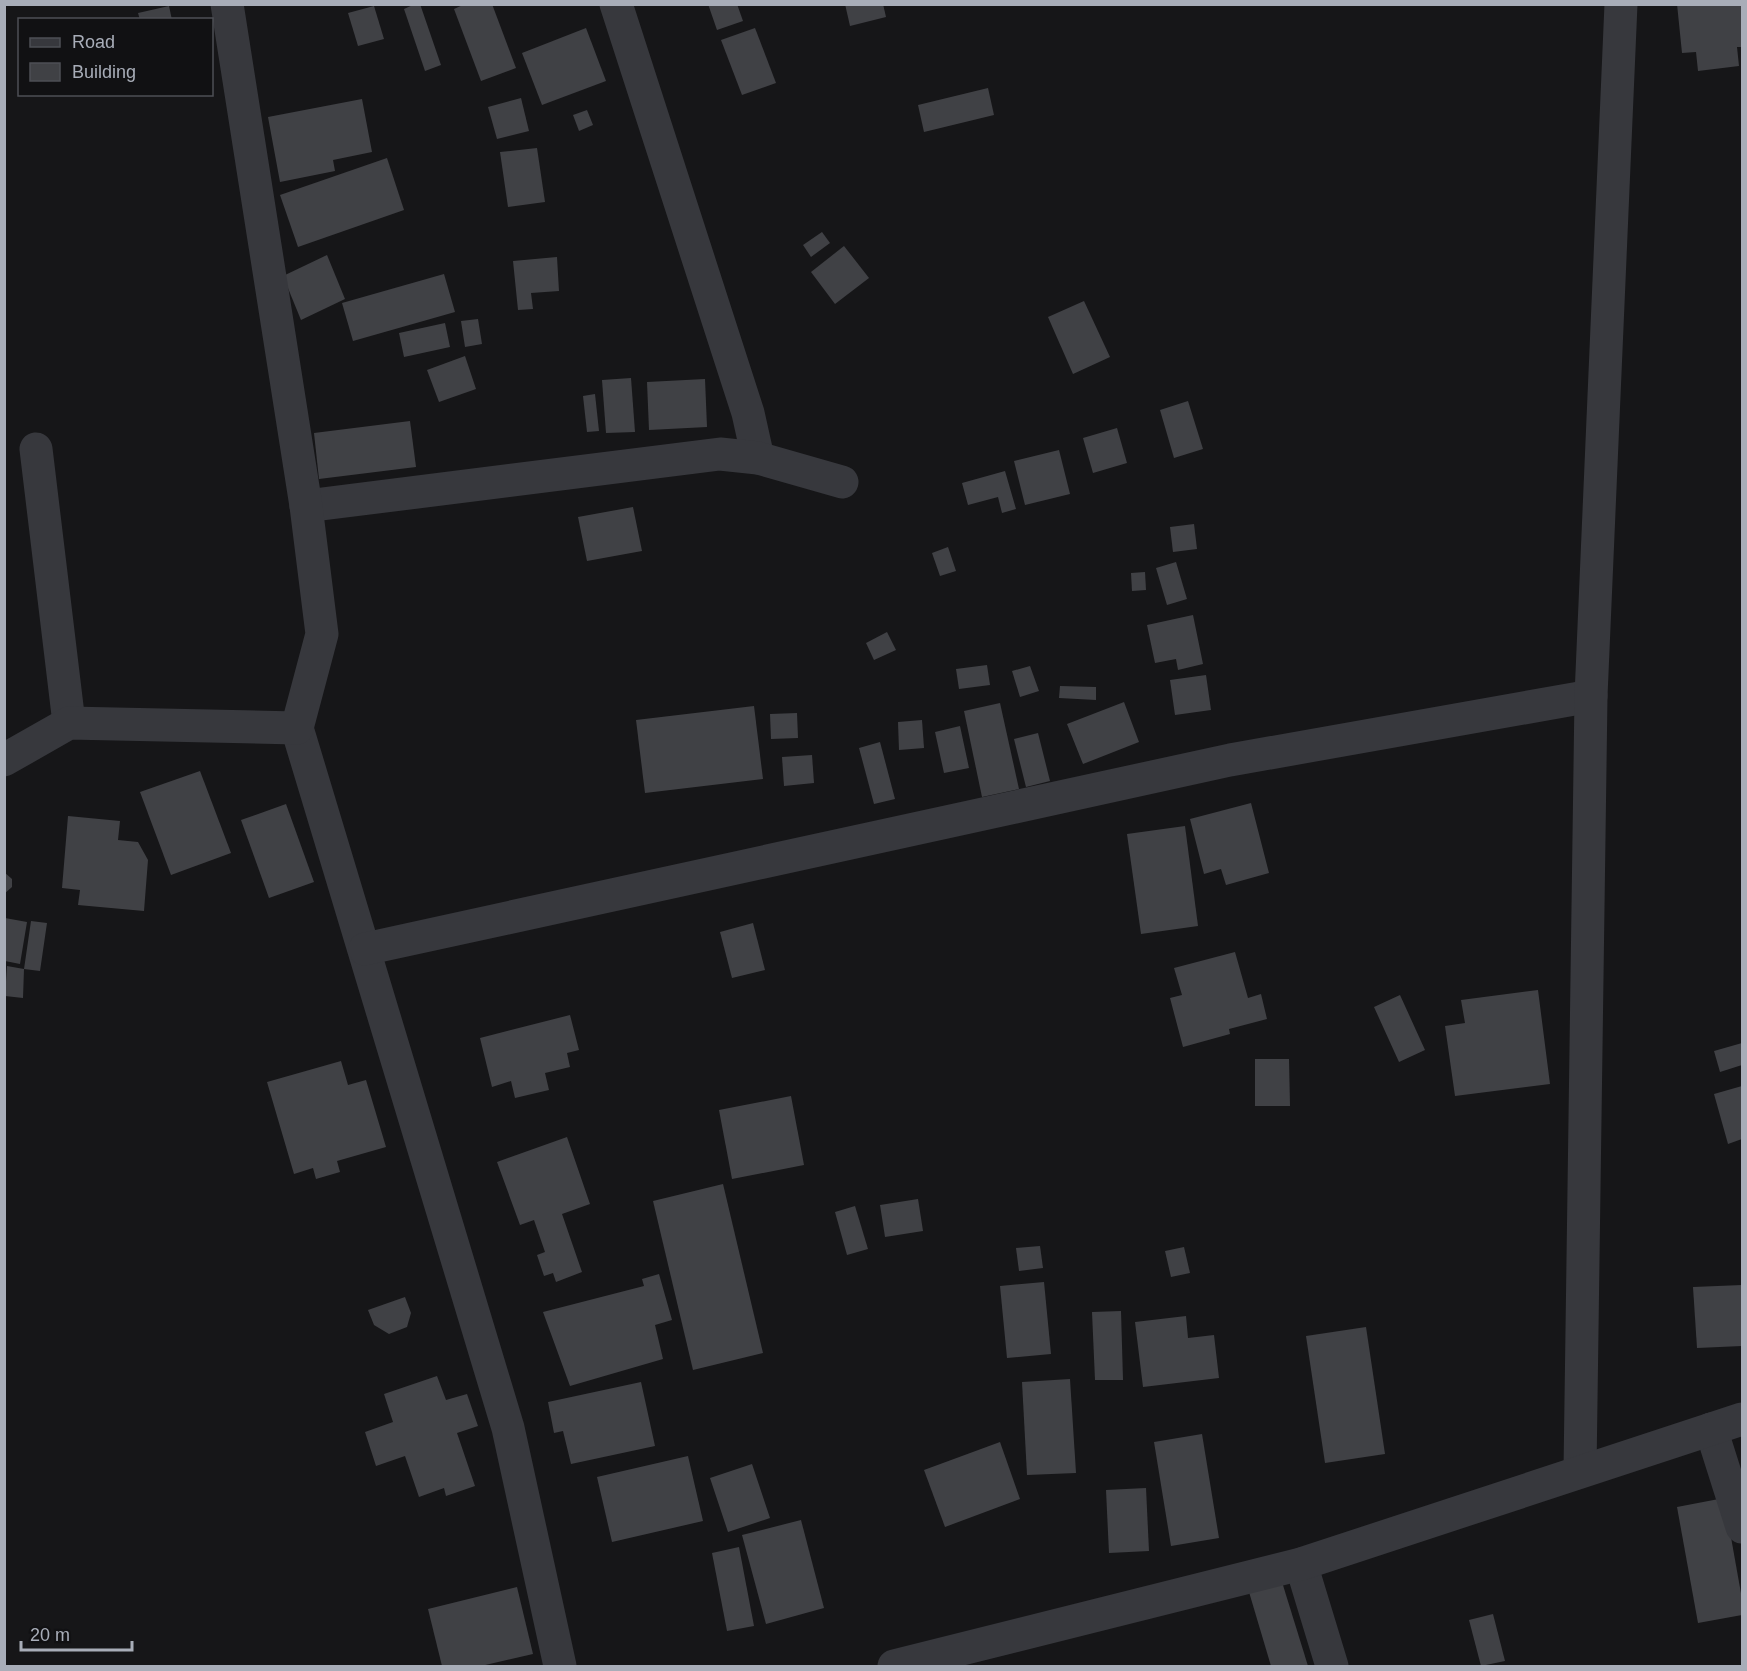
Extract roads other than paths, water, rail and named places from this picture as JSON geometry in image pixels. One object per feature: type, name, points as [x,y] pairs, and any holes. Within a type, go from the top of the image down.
[{"type":"street","points":[[227,4],[306,506],[322,634],[297,728],[508,1428],[560,1666]]},
{"type":"street","points":[[616,4],[748,413],[758,458]]},
{"type":"street","points":[[1580,1471],[1591,696],[1621,4]]},
{"type":"street","points":[[36,449],[69,723]]},
{"type":"street","points":[[306,506],[720,454],[758,458],[842,482]]},
{"type":"street","points":[[365,949],[1230,760],[1591,696]]},
{"type":"street","points":[[4,760],[69,723],[297,728]]},
{"type":"street","points":[[894,1666],[1301,1564],[1743,1419]]},
{"type":"street","points":[[1711,1429],[1743,1527]]},
{"type":"street","points":[[1301,1564],[1332,1666]]}]
